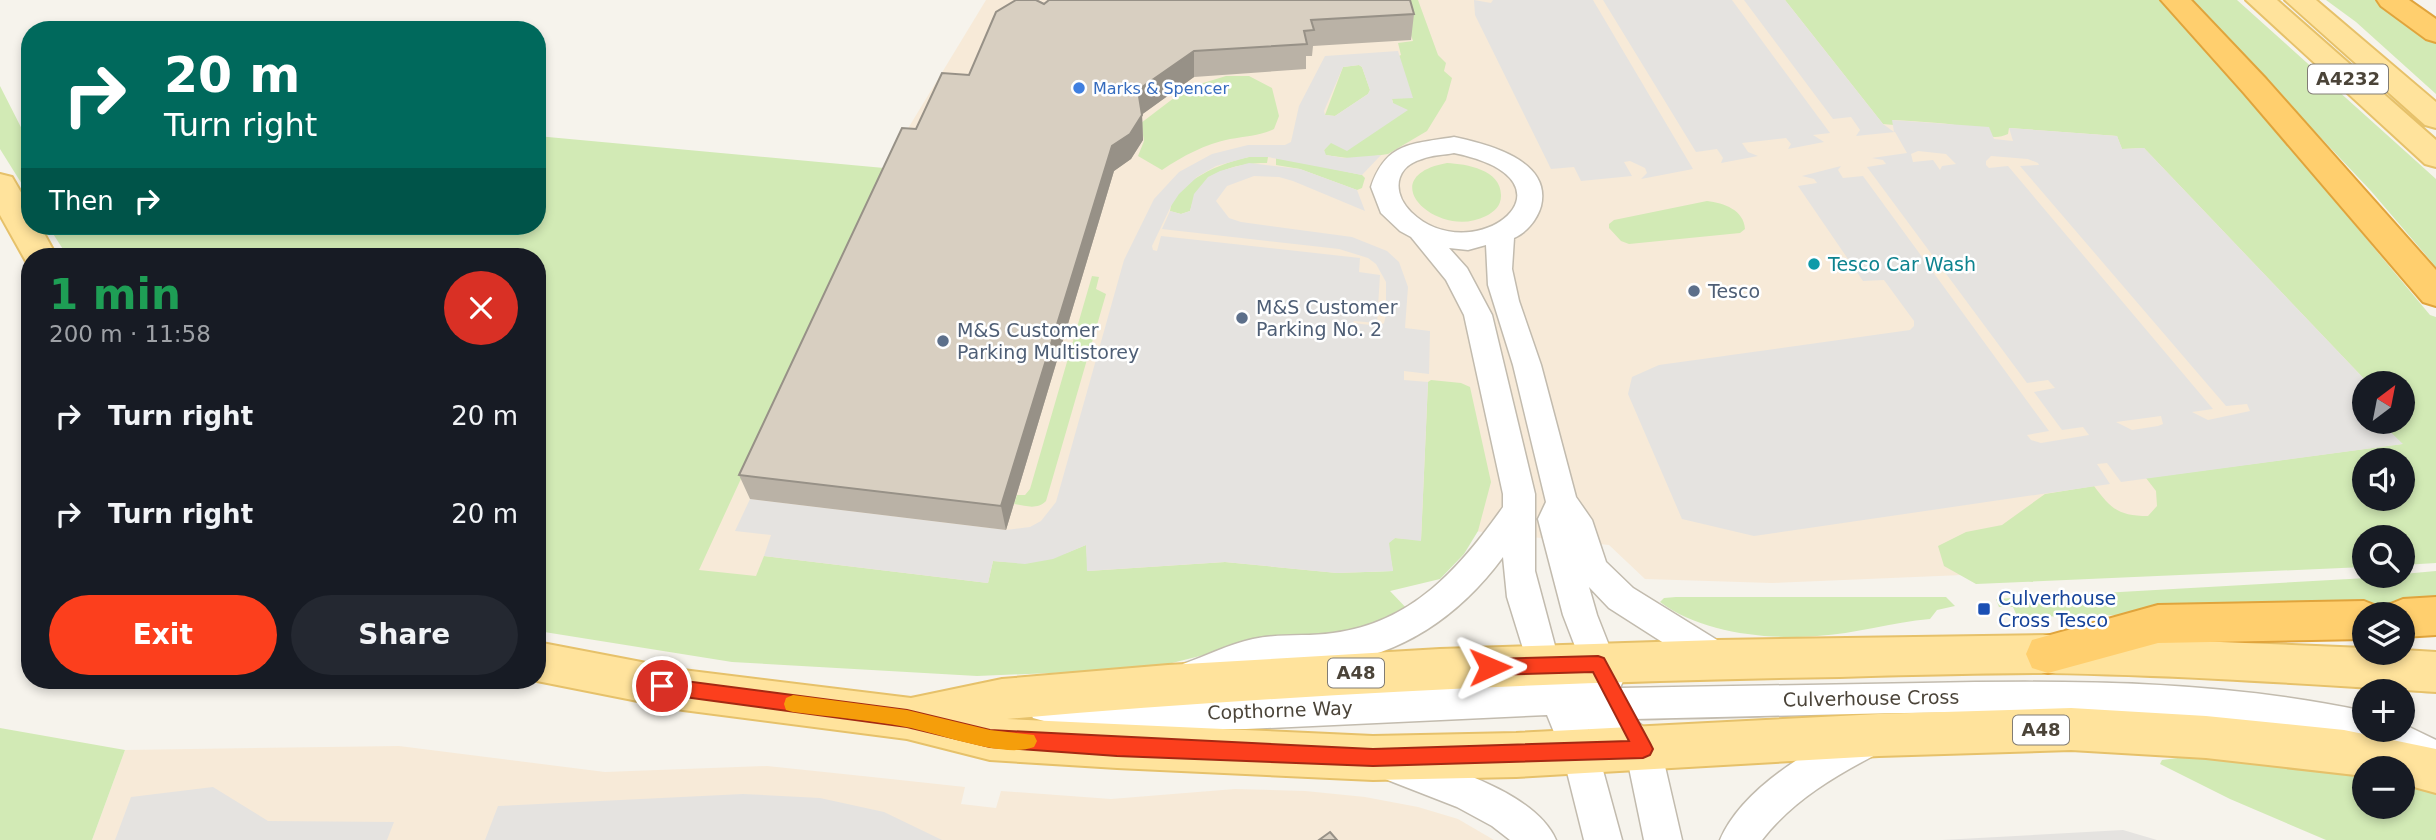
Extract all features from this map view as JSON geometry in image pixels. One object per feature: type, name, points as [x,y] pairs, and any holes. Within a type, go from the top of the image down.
[{"type":"highway","points":[[2175,0],[2255,86],[2436,293]]},
{"type":"highway","points":[[2391,0],[2436,33]]},
{"type":"highway","points":[[2415,617],[2436,616]]},
{"type":"highway","points":[[2048,654],[2158,624],[2352,620]]},
{"type":"main road","name":"A4232","points":[[2260,0],[2436,157]]},
{"type":"main road","name":"A4232","points":[[2300,0],[2436,118]]},
{"type":"main road","points":[[0,185],[21,223]]},
{"type":"main road","name":"A48","points":[[907,718],[1002,699],[1168,685],[1415,670],[1552,683],[1598,664],[1718,659],[2048,654],[2235,660],[2436,672]]},
{"type":"main road","name":"A48","points":[[546,663],[683,690],[907,718],[990,738],[1189,751],[1373,758],[1580,752],[1879,734],[2071,729],[2206,737],[2344,751],[2436,771]]},
{"type":"street","points":[[1454,145],[1478,149],[1500,158],[1517,171],[1527,187],[1530,203],[1523,218],[1501,234],[1462,242],[1438,239],[1422,233],[1398,219],[1387,204],[1382,189],[1385,174],[1395,162],[1411,152],[1431,146],[1454,145]]},
{"type":"street","points":[[1422,233],[1457,275],[1474,303],[1519,494],[1519,571],[1552,683],[1580,752],[1603,840]]},
{"type":"street","points":[[1501,234],[1497,272],[1501,288],[1523,350],[1562,502],[1576,520],[1592,569],[1621,598],[1718,659]]},
{"type":"street","points":[[1562,502],[1554,519],[1580,615],[1598,664],[1643,749],[1663,840]]},
{"type":"street","points":[[1168,685],[1256,653],[1335,648],[1367,642],[1402,629],[1447,600],[1482,563],[1518,511]]},
{"type":"street","name":"Copthorne Way","points":[[1002,699],[1073,713],[1232,713],[1542,699],[1552,683],[1597,713],[1643,749]]},
{"type":"street","name":"Culverhouse Cross","points":[[1552,683],[1567,683],[1618,704],[2056,696],[2186,702],[2307,715],[2352,724]]},
{"type":"street","points":[[1739,840],[1767,806],[1790,786],[1832,759],[1879,734]]},
{"type":"street","points":[[2406,742],[2436,758]]},
{"type":"street","points":[[1373,758],[1474,795],[1524,826],[1537,840]]},
{"type":"shaded area","points":[[986,0],[2108,0],[2436,362],[2415,473],[2415,448],[2352,448],[2352,511],[2408,511],[2405,525],[2352,525],[2352,543],[2320,560],[1772,583],[1645,579],[1609,545],[1474,531],[1435,567],[674,622],[884,168]]},
{"type":"shaded area","points":[[1474,0],[1491,3],[1493,0],[1593,0],[1693,169],[1641,179],[1647,173],[1645,168],[1630,161],[1624,162],[1632,176],[1581,181],[1574,167],[1551,169],[1475,15]]},
{"type":"shaded area","points":[[1603,0],[1732,0],[1830,133],[1813,135],[1824,142],[1788,149],[1791,144],[1786,138],[1742,143],[1748,152],[1758,156],[1721,163],[1723,158],[1717,149],[1696,152]]},
{"type":"shaded area","points":[[1744,0],[1785,0],[1883,124],[1894,132],[1892,120],[1989,127],[1994,139],[2013,141],[2009,128],[2117,136],[2122,149],[2144,148],[2357,371],[2352,371],[2352,434],[2393,434],[2403,444],[2352,448],[2352,451],[2121,482],[2107,463],[2097,464],[2110,484],[1754,536],[1682,519],[1628,394],[1632,377],[1659,365],[1910,330],[1914,326],[1914,321],[1884,280],[1863,281],[1798,186],[1817,183],[1814,179],[1802,176],[1841,166],[1838,170],[1843,178],[1863,176],[2049,431],[2027,435],[2031,440],[2041,443],[2089,435],[2083,427],[2062,430],[2034,392],[2055,388],[2048,380],[2027,383],[1867,167],[1886,164],[1883,160],[1872,158],[1907,153],[1895,132],[1856,136],[1860,130],[1851,117],[1833,119]],"holes":[[[1918,151],[1946,154],[1956,164],[1942,166],[1940,170],[1933,160],[1913,162],[1911,154]],[[1991,156],[2028,159],[2038,163],[2039,165],[2020,166],[2226,406],[2247,404],[2250,411],[2208,420],[2192,412],[2213,409],[2008,166],[1989,168],[1986,165]],[[2161,416],[2163,424],[2132,430],[2116,422]]]},
{"type":"shaded area","name":"M&S Customer Parking No. 2","points":[[1398,51],[1413,98],[1392,99],[1393,103],[1408,110],[1347,151],[1331,143],[1324,150],[1326,155],[1344,158],[1381,155],[1362,175],[1268,157],[1249,157],[1216,166],[1197,177],[1179,194],[1171,206],[1152,246],[1153,250],[1157,251],[1161,236],[1360,258],[1359,272],[1380,275],[1377,323],[1353,323],[1379,326],[1384,323],[1386,315],[1386,282],[1376,264],[1368,258],[1339,249],[1162,229],[1170,211],[1181,214],[1190,211],[1194,194],[1208,177],[1249,163],[1300,169],[1357,190],[1365,211],[1279,177],[1254,176],[1227,186],[1216,201],[1229,218],[1241,222],[1352,237],[1387,251],[1399,262],[1408,287],[1405,328],[1430,331],[1429,374],[1404,371],[1404,380],[1428,382],[1421,541],[1395,538],[1389,543],[1393,571],[1337,573],[1225,562],[1087,571],[1086,545],[1053,559],[1025,564],[993,561],[988,583],[764,556],[771,535],[735,531],[750,499],[1006,530],[1030,527],[1041,521],[1056,502],[1124,260],[1154,199],[1179,172],[1212,154],[1248,145],[1285,145],[1291,142],[1299,106],[1325,56]],"holes":[[[1343,67],[1362,67],[1370,90],[1368,94],[1335,116],[1325,115],[1324,111]]]},
{"type":"shaded area","points":[[399,746],[605,772],[767,766],[965,787],[961,804],[996,808],[1001,791],[1111,799],[1235,789],[1305,791],[1365,797],[1418,807],[1458,819],[1494,840],[92,840],[125,750]]},
{"type":"shaded area","points":[[213,787],[268,821],[394,822],[387,840],[115,840],[131,797]]},
{"type":"shaded area","points":[[743,794],[820,798],[884,812],[942,840],[485,840],[498,806]]},
{"type":"shaded area","points":[[2123,830],[2157,840],[1942,840]]},
{"type":"green space","points":[[1399,0],[1418,0],[1438,55],[1446,63],[1444,71],[1452,78],[1446,100],[1427,131],[1388,154],[1355,159],[1325,155],[1324,150],[1331,142],[1395,110],[1392,99],[1394,58],[1401,55],[1398,43],[1413,41]]},
{"type":"green space","points":[[1785,0],[2160,0],[2289,146],[2430,315],[2436,317],[2436,563],[2415,564],[2415,525],[2352,525],[2352,568],[1976,584],[1944,566],[1938,546],[1966,532],[2002,525],[2045,494],[2094,486],[2116,510],[2130,515],[2148,516],[2157,506],[2156,491],[2146,478],[2352,451],[2352,511],[2415,511],[2415,448],[2372,448],[2402,444],[2392,434],[2415,434],[2415,371],[2357,371],[2144,148],[2122,149],[2117,136],[2009,128],[2008,134],[1993,137],[1949,124],[1893,120],[1894,125],[1883,124]]},
{"type":"green space","points":[[2191,0],[2237,0],[2436,179],[2436,267],[2371,191]]},
{"type":"green space","points":[[2326,0],[2377,0],[2436,44],[2436,94],[2356,22]]},
{"type":"green space","points":[[1359,65],[1370,90],[1368,94],[1335,116],[1325,115],[1343,67]]},
{"type":"green space","points":[[1226,76],[1249,76],[1272,88],[1279,116],[1274,129],[1212,144],[1186,155],[1162,170],[1138,156],[1144,141],[1141,123],[1187,88]]},
{"type":"green space","points":[[0,86],[21,127],[21,183],[0,149]]},
{"type":"green space","points":[[546,137],[884,168],[699,570],[756,576],[764,556],[988,583],[993,561],[1041,560],[1086,545],[1088,571],[1225,562],[1337,573],[1393,571],[1388,543],[1395,538],[1421,540],[1428,382],[1431,380],[1461,383],[1470,387],[1491,482],[1478,531],[1464,554],[1440,579],[1390,591],[1411,613],[1343,637],[1252,643],[1148,669],[977,676],[732,662],[546,632],[546,248],[62,248],[54,235],[546,235]]},
{"type":"green space","points":[[1249,157],[1268,157],[1267,163],[1230,168],[1209,179],[1194,198],[1190,211],[1181,214],[1170,211],[1174,200],[1190,182],[1214,168]]},
{"type":"green space","points":[[1276,157],[1362,175],[1365,178],[1362,188],[1357,190],[1300,169],[1276,165]]},
{"type":"green space","points":[[1447,163],[1482,170],[1496,180],[1501,196],[1500,203],[1492,213],[1467,221],[1449,220],[1432,214],[1420,204],[1413,193],[1414,181],[1425,170]]},
{"type":"green space","points":[[1707,201],[1737,212],[1745,229],[1740,233],[1629,244],[1621,241],[1609,228],[1609,224],[1614,220]]},
{"type":"green space","points":[[1092,276],[1099,277],[1096,289],[1106,294],[1046,501],[1035,506],[1014,504],[1017,495],[1025,495],[1030,489]]},
{"type":"green space","points":[[2436,571],[2436,606],[2415,609],[2415,602],[2352,602],[2352,611],[2021,617],[2017,616],[2013,607],[1999,607],[1996,599],[2352,579],[2352,588],[2415,588],[2415,573]]},
{"type":"green space","points":[[1946,597],[1955,606],[1937,610],[1930,619],[1831,635],[1778,637],[1715,627],[1677,613],[1660,602],[1664,598]]},
{"type":"green space","points":[[0,728],[125,750],[92,840],[0,840]]},
{"type":"green space","points":[[2201,755],[2288,760],[2352,770],[2352,819],[2415,819],[2415,785],[2436,793],[2436,840],[2326,840],[2230,799],[2160,764],[2162,760]]},
{"type":"building","points":[[1016,0],[1036,0],[1044,4],[1049,0],[1410,0],[1414,14],[1311,20],[1314,30],[1304,31],[1307,44],[1194,51],[1138,90],[1142,115],[1130,134],[1112,146],[1001,506],[739,475],[902,128],[916,129],[942,73],[969,75],[996,12]]},
{"type":"building","points":[[1330,832],[1337,840],[1319,840]]},
{"type":"slow traffic","points":[[793,704],[907,718],[990,738],[1028,741]]},
{"type":"place","name":"Marks & Spencer","points":[[1079,88]]},
{"type":"place","name":"Tesco Car Wash","points":[[1814,264]]},
{"type":"place","name":"Tesco","points":[[1694,291]]},
{"type":"place","name":"M&S Customer Parking No. 2","points":[[1242,318]]},
{"type":"place","name":"M&S Customer Parking Multistorey","points":[[943,341]]},
{"type":"place","name":"Culverhouse Cross Tesco","points":[[1984,609]]},
{"type":"route","points":[[662,686],[907,718],[990,738],[1117,747],[1373,758],[1643,749],[1598,664],[1490,667]]}]
